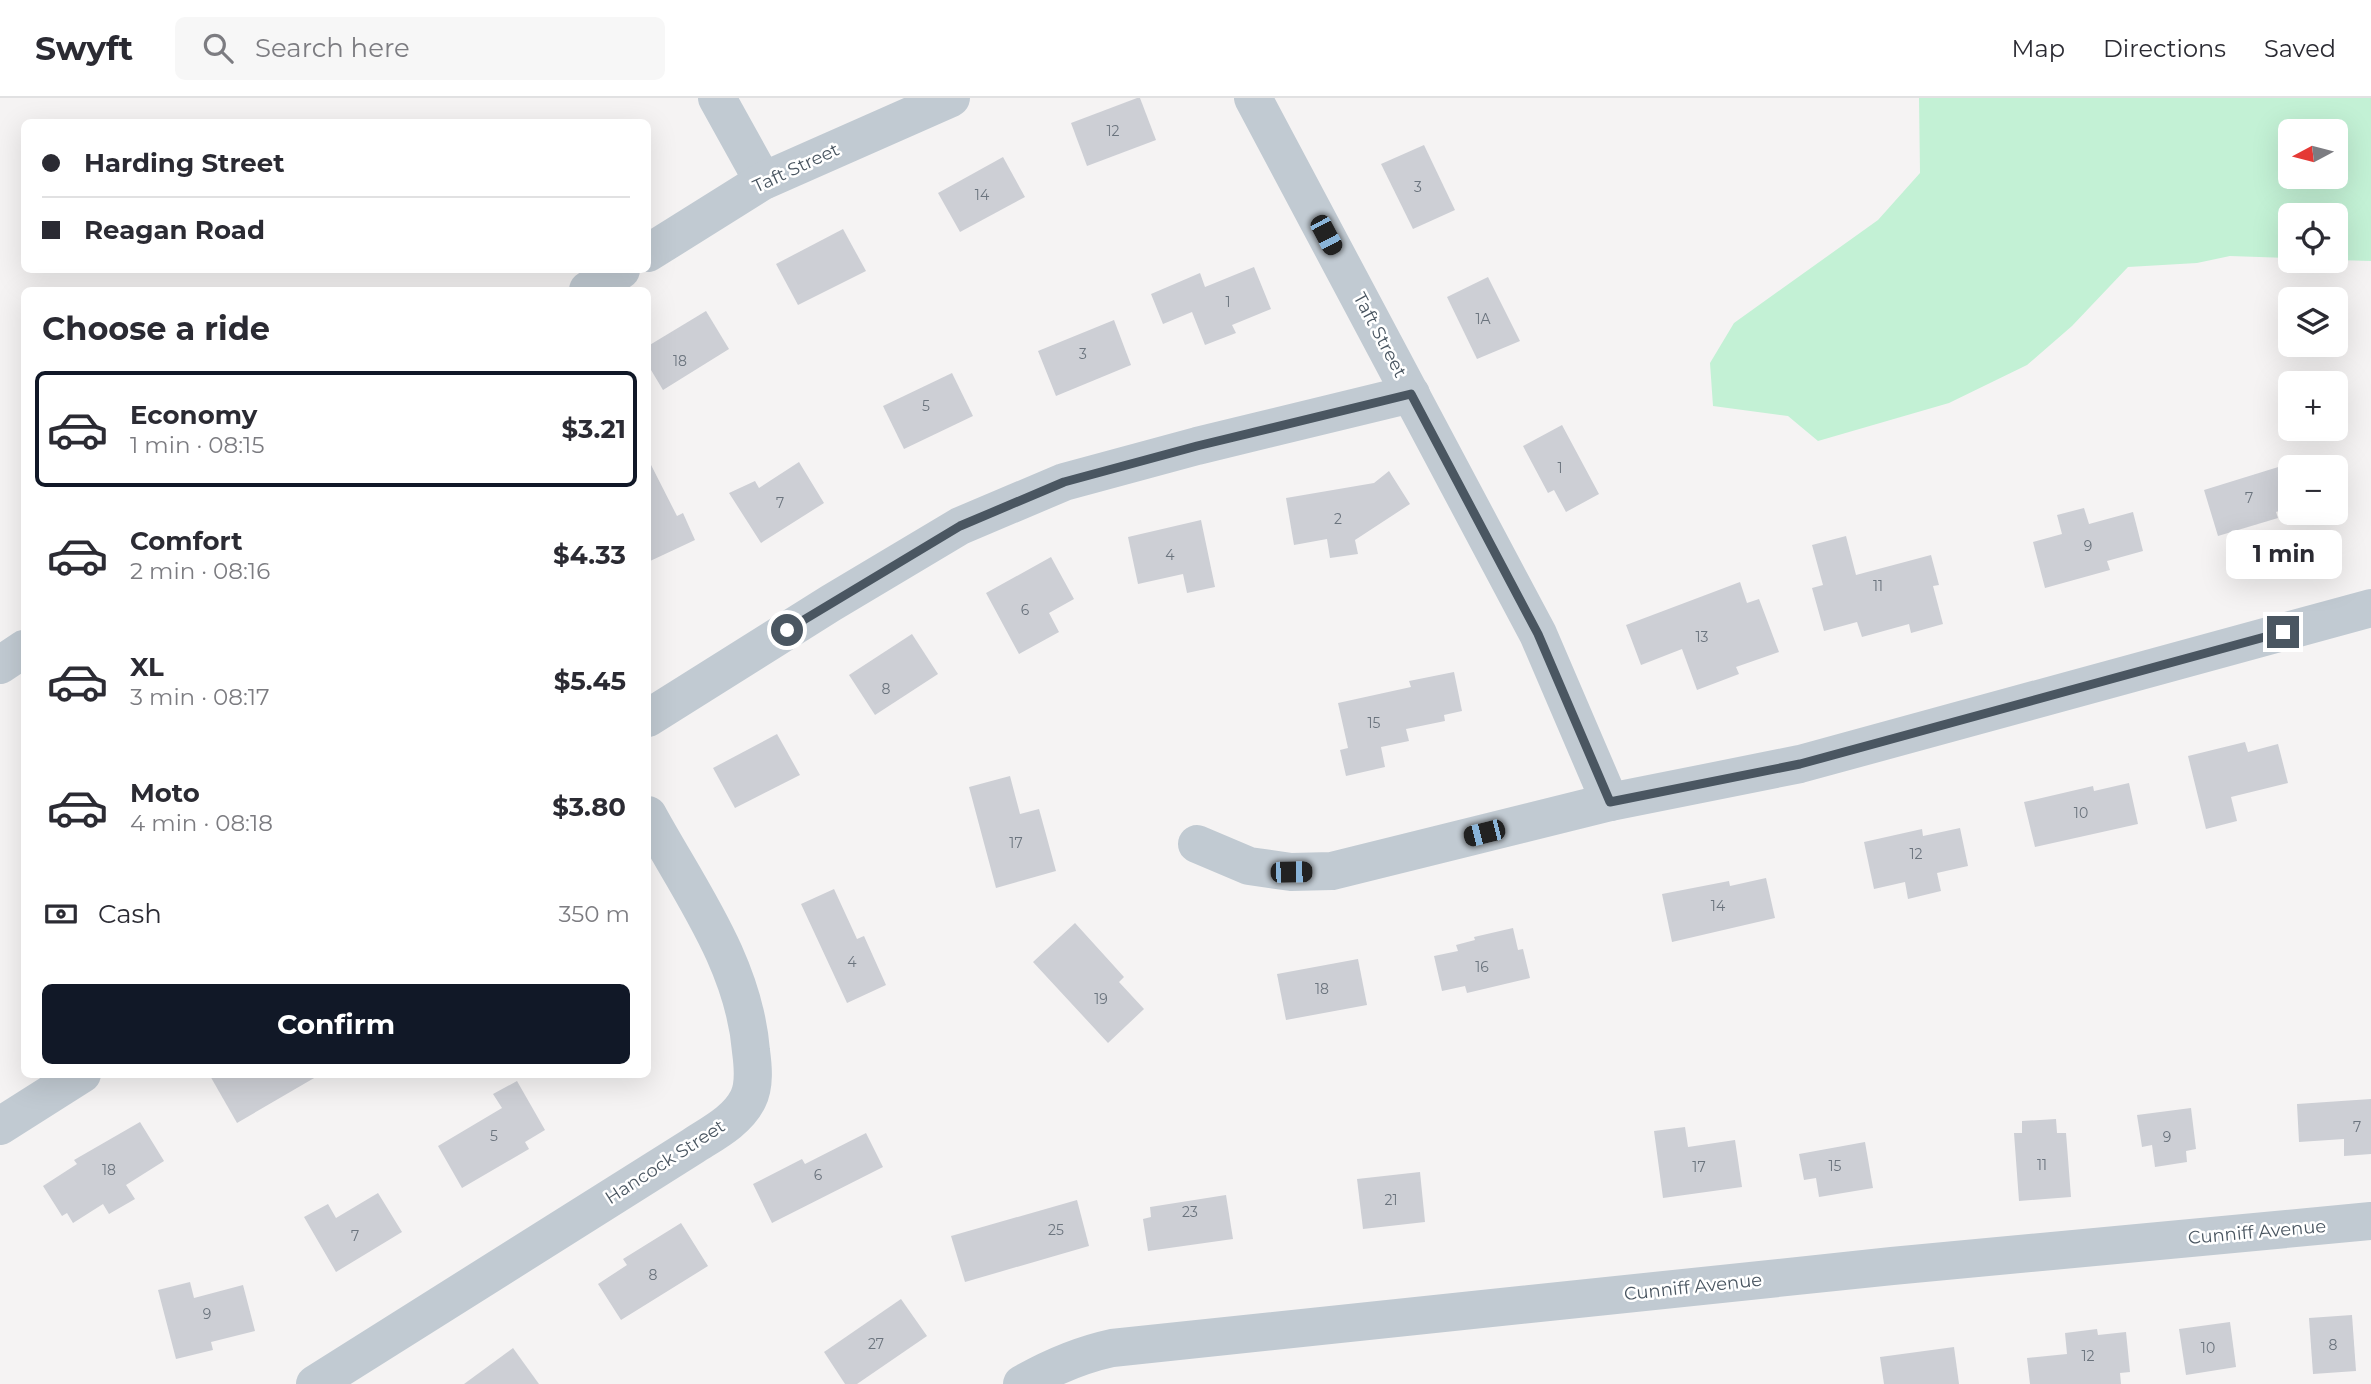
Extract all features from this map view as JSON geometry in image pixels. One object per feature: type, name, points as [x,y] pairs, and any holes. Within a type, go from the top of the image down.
[{"type":"street","points":[[717,98],[763,181]]},
{"type":"street","name":"Taft Street","points":[[651,251],[763,181],[951,98]]},
{"type":"street","name":"Taft Street","points":[[1253,98],[1538,634],[1610,802]]},
{"type":"street","points":[[593,287],[616,273]]},
{"type":"street","points":[[651,716],[960,526],[1009,505],[1064,482],[1197,446],[1411,394]]},
{"type":"street","points":[[1197,844],[1249,866],[1291,872],[1332,871],[1610,802],[1800,764],[2371,608]]},
{"type":"street","points":[[0,665],[21,651]]},
{"type":"street","name":"Hancock Street","points":[[315,1384],[693,1146],[737,1115],[750,1096],[753,1072],[751,1041],[744,1004],[718,937],[651,820]]},
{"type":"street","points":[[0,1126],[76,1078]]},
{"type":"street","name":"Cunniff Avenue","points":[[1022,1384],[1090,1353],[1112,1348],[1864,1269],[2371,1221]]},
{"type":"green space","points":[[1919,98],[2371,98],[2371,261],[2348,260],[2348,203],[2278,203],[2278,258],[2230,256],[2197,263],[2128,267],[2072,326],[2027,365],[1949,403],[1818,441],[1788,416],[1713,406],[1710,363],[1734,323],[1878,220],[1920,173]]},
{"type":"building","points":[[1140,98],[1156,140],[1087,166],[1071,123]]},
{"type":"building","points":[[1424,145],[1455,210],[1413,229],[1381,164]]},
{"type":"building","points":[[1003,157],[1025,197],[960,232],[938,193]]},
{"type":"building","points":[[843,229],[866,271],[798,305],[776,264]]},
{"type":"building","points":[[1254,267],[1271,309],[1232,325],[1236,333],[1205,345],[1192,312],[1163,324],[1151,294],[1200,273],[1205,287]]},
{"type":"building","points":[[1488,277],[1520,341],[1477,359],[1447,297]]},
{"type":"building","points":[[706,311],[729,349],[663,390],[651,370],[651,344]]},
{"type":"building","points":[[1114,320],[1131,365],[1056,396],[1038,351]]},
{"type":"building","points":[[952,373],[973,416],[904,449],[883,406]]},
{"type":"building","points":[[1562,425],[1599,494],[1566,512],[1554,490],[1548,493],[1523,446]]},
{"type":"building","points":[[799,462],[824,503],[761,543],[729,493],[755,481],[759,488]]},
{"type":"building","points":[[651,465],[677,516],[683,513],[695,540],[651,561]]},
{"type":"building","points":[[2278,467],[2278,518],[2218,536],[2204,490]]},
{"type":"building","points":[[1389,471],[1410,504],[1355,540],[1358,554],[1330,558],[1327,539],[1294,545],[1286,498],[1374,483]]},
{"type":"building","points":[[2084,508],[2089,524],[2133,512],[2143,551],[2107,561],[2110,570],[2045,588],[2033,542],[2062,534],[2057,515]]},
{"type":"building","points":[[1201,520],[1215,587],[1187,593],[1183,574],[1138,584],[1128,537]]},
{"type":"building","points":[[1846,536],[1856,575],[1931,555],[1939,585],[1933,586],[1943,624],[1911,633],[1909,624],[1862,637],[1857,622],[1824,631],[1812,588],[1823,585],[1812,545]]},
{"type":"building","points":[[1051,557],[1074,599],[1049,613],[1059,632],[1019,654],[986,593]]},
{"type":"building","points":[[1740,582],[1747,603],[1759,599],[1779,652],[1736,667],[1739,674],[1697,690],[1682,649],[1641,665],[1626,625]]},
{"type":"building","points":[[912,634],[938,674],[875,715],[849,675]]},
{"type":"building","points":[[1454,672],[1462,711],[1444,715],[1445,721],[1406,729],[1409,741],[1381,747],[1385,767],[1346,776],[1340,750],[1348,748],[1338,703],[1411,687],[1409,681]]},
{"type":"building","points":[[777,734],[800,775],[735,808],[713,768]]},
{"type":"building","points":[[2245,742],[2248,752],[2278,744],[2288,783],[2231,797],[2237,821],[2206,829],[2188,756]]},
{"type":"building","points":[[1010,776],[1020,814],[1039,809],[1056,871],[996,888],[969,787]]},
{"type":"building","points":[[2129,783],[2138,824],[2035,847],[2024,802],[2093,786],[2094,791]]},
{"type":"building","points":[[1960,828],[1968,866],[1937,873],[1941,891],[1908,899],[1905,882],[1874,889],[1864,842],[1922,829],[1923,836]]},
{"type":"building","points":[[1766,878],[1775,918],[1672,942],[1662,894],[1729,881],[1730,886]]},
{"type":"building","points":[[834,889],[857,939],[864,936],[886,985],[847,1003],[801,904]]},
{"type":"building","points":[[1075,923],[1124,977],[1119,982],[1144,1009],[1108,1043],[1033,962]]},
{"type":"building","points":[[1513,928],[1518,950],[1523,949],[1530,978],[1467,993],[1465,986],[1442,991],[1434,956],[1458,951],[1456,945],[1475,940],[1474,937]]},
{"type":"building","points":[[1358,959],[1367,1005],[1286,1020],[1277,974]]},
{"type":"building","points":[[211,1078],[314,1078],[237,1123]]},
{"type":"building","points":[[517,1081],[545,1130],[525,1142],[529,1149],[462,1188],[438,1146],[502,1108],[493,1094]]},
{"type":"building","points":[[2371,1099],[2371,1154],[2344,1156],[2344,1139],[2299,1142],[2297,1104]]},
{"type":"building","points":[[2191,1108],[2196,1149],[2186,1151],[2187,1162],[2155,1167],[2152,1145],[2142,1147],[2137,1115]]},
{"type":"building","points":[[2056,1119],[2057,1133],[2066,1133],[2071,1197],[2019,1201],[2014,1133],[2022,1133],[2022,1121]]},
{"type":"building","points":[[140,1122],[164,1161],[126,1185],[135,1199],[109,1214],[103,1204],[73,1223],[67,1213],[62,1216],[43,1186],[77,1164],[74,1160]]},
{"type":"building","points":[[1685,1127],[1688,1147],[1735,1140],[1742,1187],[1663,1198],[1654,1131]]},
{"type":"building","points":[[866,1133],[883,1167],[772,1223],[753,1184],[802,1159],[805,1164]]},
{"type":"building","points":[[1865,1142],[1873,1188],[1819,1197],[1816,1178],[1804,1180],[1799,1154]]},
{"type":"building","points":[[1420,1172],[1425,1222],[1363,1229],[1357,1179]]},
{"type":"building","points":[[378,1193],[402,1232],[336,1272],[304,1217],[328,1204],[336,1218]]},
{"type":"building","points":[[1226,1195],[1233,1239],[1148,1251],[1143,1219],[1151,1217],[1150,1207]]},
{"type":"building","points":[[1077,1200],[1089,1246],[965,1282],[951,1236]]},
{"type":"building","points":[[681,1223],[708,1266],[621,1320],[598,1284],[627,1265],[623,1259]]},
{"type":"building","points":[[190,1282],[194,1298],[243,1285],[255,1331],[211,1342],[213,1350],[176,1359],[158,1290]]},
{"type":"building","points":[[901,1299],[927,1336],[857,1384],[845,1384],[824,1352]]},
{"type":"building","points":[[2352,1315],[2356,1371],[2313,1374],[2309,1318]]},
{"type":"building","points":[[2230,1322],[2236,1367],[2186,1375],[2179,1329]]},
{"type":"building","points":[[2097,1329],[2098,1335],[2126,1332],[2130,1372],[2120,1373],[2121,1384],[2030,1384],[2027,1358],[2067,1354],[2065,1333]]},
{"type":"building","points":[[1954,1347],[1959,1384],[1884,1384],[1880,1357]]},
{"type":"building","points":[[513,1348],[539,1384],[464,1384]]},
{"type":"route","points":[[787,630],[960,526],[1064,482],[1197,446],[1411,394],[1538,634],[1610,802],[1800,764],[2283,632]]}]
